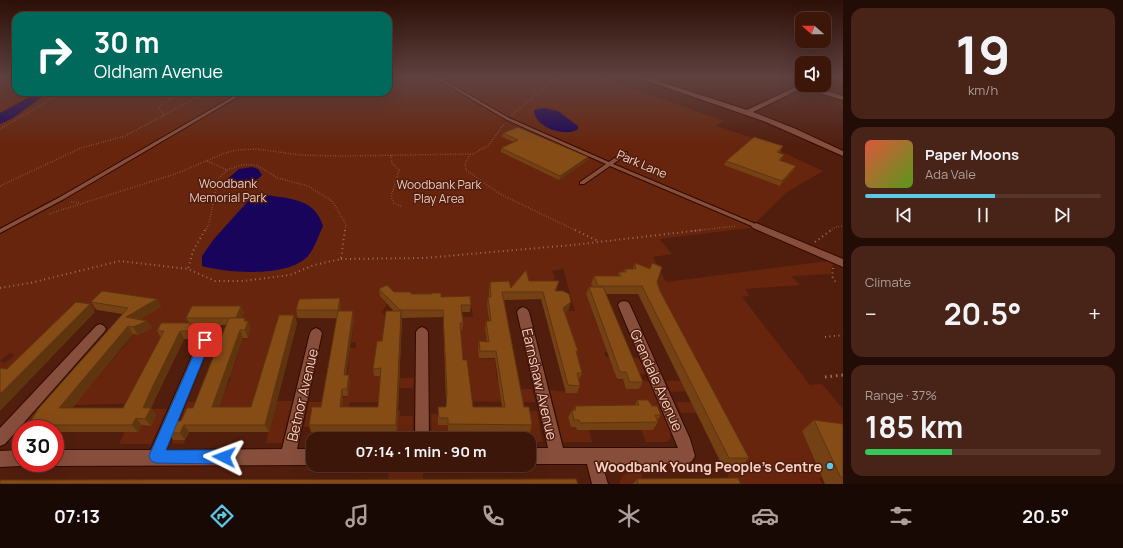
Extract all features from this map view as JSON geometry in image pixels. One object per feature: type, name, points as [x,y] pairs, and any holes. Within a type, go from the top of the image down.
[{"type":"street","points":[[708,100],[746,112],[805,136],[843,154]]},
{"type":"street","points":[[746,112],[773,100]]},
{"type":"street","name":"Park Lane","points":[[754,225],[839,261]]},
{"type":"street","name":"Grendale Avenue","points":[[593,457],[687,456],[685,444],[624,305]]},
{"type":"street","name":"Earnshaw Avenue","points":[[523,312],[557,456]]},
{"type":"street","points":[[0,439],[100,329]]},
{"type":"street","name":"Betnor Avenue","points":[[288,457],[316,332]]},
{"type":"street","points":[[422,332],[422,432]]},
{"type":"street","points":[[156,456],[205,340]]},
{"type":"street","points":[[64,458],[156,456],[306,457]]},
{"type":"street","points":[[536,456],[593,457],[600,484]]},
{"type":"street","points":[[0,459],[12,458]]},
{"type":"lane","points":[[0,231],[62,198],[231,100]]},
{"type":"lane","name":"Park Lane","points":[[475,100],[508,119],[608,164],[754,225]]},
{"type":"lane","points":[[582,183],[625,153]]},
{"type":"path","points":[[0,129],[50,100]]},
{"type":"path","points":[[164,115],[158,107],[168,100]]},
{"type":"path","points":[[0,186],[81,148],[125,136],[193,100]]},
{"type":"path","points":[[48,214],[175,174],[237,150],[257,149],[300,155],[470,154],[478,152],[490,145],[508,119],[530,100]]},
{"type":"path","points":[[470,154],[465,164],[466,170],[500,194],[599,242]]},
{"type":"path","points":[[391,155],[392,163],[399,170],[391,197],[394,203],[402,207]]},
{"type":"path","points":[[206,161],[227,170]]},
{"type":"path","points":[[188,269],[192,251],[208,224],[218,179],[227,170],[241,166],[256,165],[278,178],[308,186],[332,201],[346,224],[341,259]]},
{"type":"path","points":[[0,288],[30,283],[120,261],[188,269],[215,281],[243,281],[290,275],[314,265],[341,259],[424,258],[599,242],[754,225]]},
{"type":"path","points":[[809,247],[835,227],[843,226]]},
{"type":"path","points":[[836,283],[832,276],[839,261]]},
{"type":"path","points":[[825,337],[843,335]]},
{"type":"path","points":[[825,377],[843,375]]},
{"type":"green space","points":[[0,100],[25,100],[0,113]]},
{"type":"green space","name":"Woodbank Memorial Park","points":[[38,100],[664,100],[724,121],[716,126],[750,137],[823,171],[787,192],[750,228],[659,239],[672,254],[653,257],[666,282],[828,261],[833,264],[830,274],[791,276],[800,285],[745,289],[750,296],[742,297],[810,385],[822,384],[843,409],[843,437],[802,431],[822,478],[819,477],[822,484],[743,484],[728,477],[729,465],[655,293],[593,288],[586,295],[607,352],[604,352],[606,357],[639,358],[646,374],[615,374],[616,379],[649,381],[671,432],[670,439],[666,442],[646,442],[641,430],[576,427],[577,430],[589,430],[592,442],[563,442],[550,390],[577,393],[564,311],[575,311],[563,269],[552,271],[555,277],[548,291],[541,299],[521,288],[492,294],[488,320],[491,334],[479,358],[495,359],[497,379],[517,389],[532,389],[535,402],[446,401],[462,368],[457,317],[473,317],[471,303],[394,306],[394,313],[387,304],[382,312],[387,318],[384,339],[374,376],[381,376],[386,402],[350,402],[348,413],[312,427],[304,427],[309,402],[325,402],[348,396],[350,348],[356,348],[356,342],[351,342],[354,319],[296,318],[277,401],[292,401],[282,443],[266,443],[273,415],[249,415],[189,432],[190,429],[174,440],[185,440],[184,444],[172,443],[187,402],[221,400],[231,378],[229,377],[238,358],[237,357],[243,339],[248,338],[251,329],[196,314],[151,403],[74,405],[133,334],[138,335],[130,325],[160,307],[98,309],[90,311],[0,382],[0,124],[13,118]],"holes":[[[10,353],[15,355],[5,363],[0,361]]]},
{"type":"green space","points":[[398,378],[414,378],[413,388],[397,388]]},
{"type":"green space","points":[[666,381],[682,381],[687,391],[671,392]]},
{"type":"green space","points":[[676,402],[692,402],[697,413],[681,413]]},
{"type":"green space","points":[[42,403],[65,405],[39,415],[35,420],[27,420]]},
{"type":"green space","points":[[137,409],[167,409],[151,444],[119,444],[125,432],[141,425],[151,426]]},
{"type":"green space","points":[[385,410],[400,410],[400,416],[413,416],[413,432],[384,432],[397,431]]},
{"type":"green space","points":[[522,411],[537,411],[542,442],[536,442],[536,432],[524,432]]},
{"type":"green space","points":[[431,414],[438,414],[438,425],[448,425],[448,432],[432,432]]},
{"type":"green space","points":[[12,437],[12,443],[8,442]]},
{"type":"green space","points":[[640,471],[645,484],[619,484],[620,480],[626,473]]},
{"type":"green space","points":[[389,472],[423,472],[423,484],[388,484]]},
{"type":"shaded area","points":[[25,100],[38,100],[13,118],[0,124],[0,113]]},
{"type":"shaded area","points":[[544,108],[558,111],[578,126],[578,129],[566,132],[544,126],[535,116],[534,110]]},
{"type":"shaded area","points":[[252,167],[258,169],[262,175],[254,182],[249,185],[236,188],[225,185],[225,181],[239,169]]},
{"type":"shaded area","points":[[260,194],[289,198],[298,201],[313,209],[319,216],[323,226],[315,245],[308,256],[299,263],[287,268],[273,271],[242,272],[202,266],[202,256],[214,239],[249,200]]},
{"type":"building","points":[[518,127],[588,157],[560,176],[501,148],[518,140],[503,133]]},
{"type":"building","points":[[754,137],[783,146],[777,152],[784,155],[779,160],[796,166],[782,181],[726,161]]},
{"type":"building","points":[[635,263],[650,269],[652,263],[662,267],[657,282],[660,291],[749,458],[729,458],[642,286],[598,286],[594,276],[621,276],[619,272],[626,272],[625,269],[636,269]]},
{"type":"building","points":[[526,270],[529,281],[559,281],[555,291],[563,291],[569,294],[571,302],[563,308],[578,351],[576,351],[582,373],[577,373],[580,386],[568,385],[543,292],[502,292],[524,407],[529,407],[532,425],[448,424],[448,418],[439,418],[438,407],[446,407],[447,394],[443,310],[400,310],[379,289],[387,285],[394,292],[411,292],[411,294],[441,293],[441,297],[470,296],[471,305],[461,305],[463,323],[460,323],[463,360],[467,360],[473,407],[505,407],[496,351],[480,351],[479,341],[489,342],[486,321],[491,321],[488,297],[491,297],[490,282],[509,281],[511,288]]},
{"type":"building","points":[[589,287],[603,287],[643,382],[630,382],[626,372],[620,372]]},
{"type":"building","points":[[102,291],[157,299],[126,317],[147,321],[133,327],[128,326],[59,408],[123,408],[164,331],[157,331],[161,323],[190,323],[190,331],[180,331],[143,408],[151,408],[145,419],[136,418],[132,425],[64,425],[64,420],[31,420],[39,408],[128,308],[91,302]]},
{"type":"building","points":[[340,298],[338,310],[296,310],[299,299]]},
{"type":"building","points":[[76,302],[90,304],[0,394],[0,368],[7,369]]},
{"type":"building","points":[[192,306],[241,306],[236,318],[186,318]]},
{"type":"building","points":[[338,311],[353,311],[344,375],[349,375],[347,389],[342,389],[340,407],[378,407],[381,368],[373,369],[377,341],[382,341],[386,311],[401,311],[396,425],[309,425],[312,407],[321,407]]},
{"type":"building","points":[[279,315],[294,315],[265,425],[184,425],[180,433],[168,433],[173,421],[181,421],[187,408],[193,408],[229,318],[245,318],[244,321],[248,321],[245,330],[240,330],[212,407],[251,407]]},
{"type":"building","points":[[637,400],[648,400],[652,406],[657,406],[661,415],[655,415],[658,422],[580,423],[579,420],[574,420],[572,410],[576,410],[575,406],[639,405]]},
{"type":"building","points":[[814,420],[843,424],[843,478],[841,478]]},
{"type":"building","points":[[738,478],[741,484],[638,484],[637,479]]},
{"type":"building","points":[[576,479],[578,484],[0,484],[0,480]]},
{"type":"place","name":"Woodbank Young People's Centre","points":[[830,466]]},
{"type":"route","points":[[205,340],[156,456],[224,457]]},
{"type":"park label","name":"Woodbank Park Play Area","points":[[439,191]]}]
